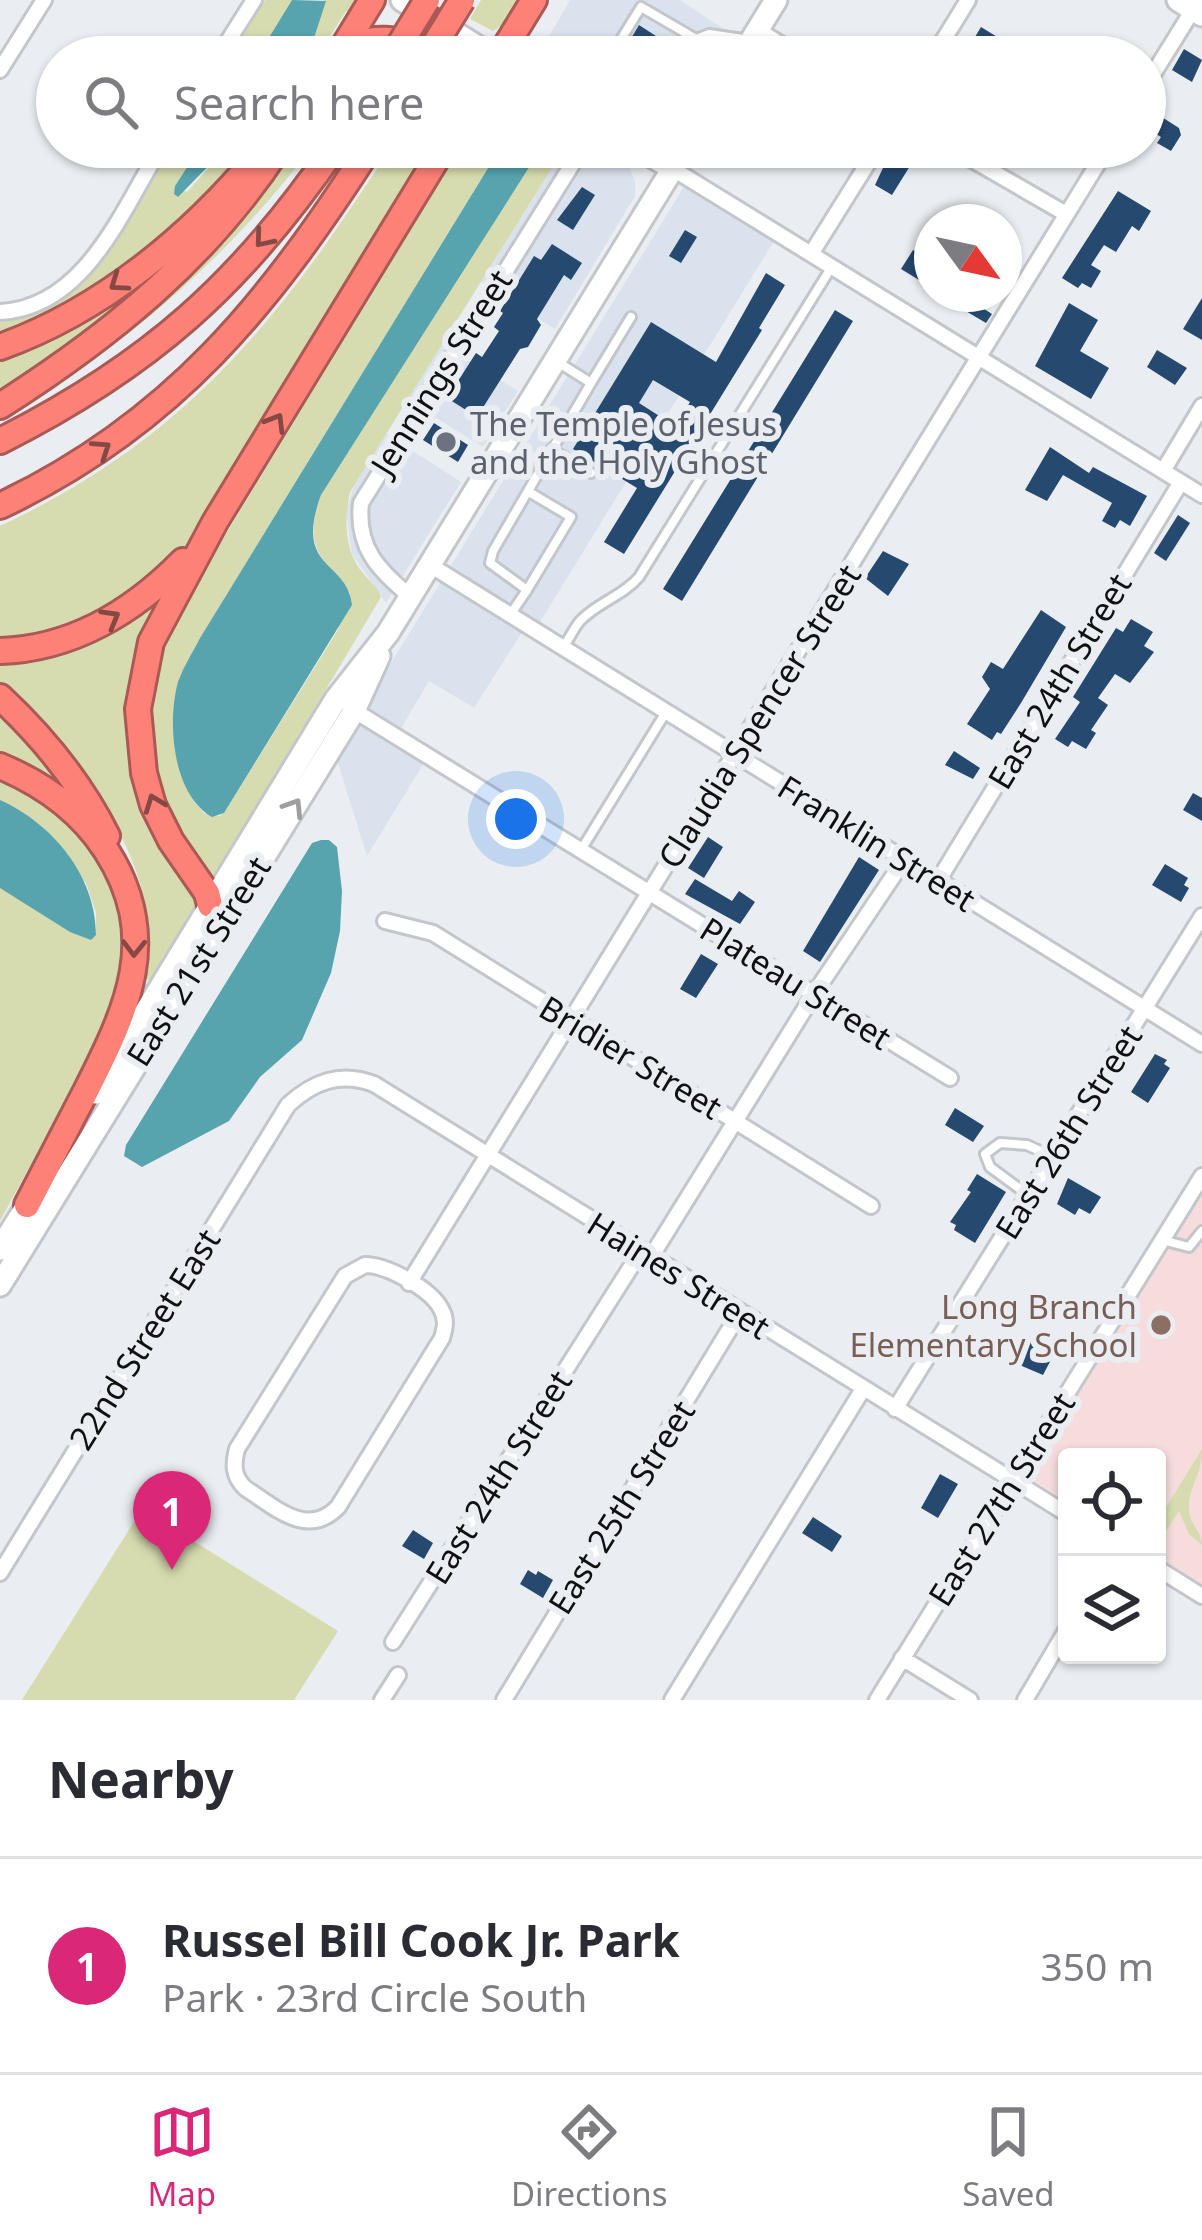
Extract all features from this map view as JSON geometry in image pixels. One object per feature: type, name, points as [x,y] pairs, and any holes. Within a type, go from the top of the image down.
[{"type":"highway","points":[[351,36],[372,0]]},
{"type":"highway","points":[[405,36],[427,0]]},
{"type":"highway","points":[[442,36],[463,0]]},
{"type":"highway","points":[[510,36],[534,0]]},
{"type":"highway","points":[[0,347],[59,320],[136,271],[203,215],[246,168]]},
{"type":"highway","points":[[0,406],[112,328],[179,272],[237,209],[265,168]]},
{"type":"highway","points":[[0,441],[94,390],[165,340],[258,246],[319,168]]},
{"type":"highway","points":[[0,506],[56,478],[126,433],[213,356],[298,256],[356,168]]},
{"type":"highway","points":[[210,905],[153,805],[139,742],[138,709],[151,643],[215,522],[431,168]]},
{"type":"highway","points":[[0,650],[35,646],[100,626],[156,587],[215,522]]},
{"type":"highway","points":[[0,697],[45,740],[87,798],[132,904],[136,940],[133,982],[122,1017],[27,1205]]},
{"type":"highway","points":[[0,766],[50,790],[99,840],[119,870]]},
{"type":"main road","points":[[403,0],[462,36]]},
{"type":"main road","points":[[754,36],[776,0]]},
{"type":"main road","name":"East 21st Street","points":[[5,1253],[210,942],[388,633],[673,169]]},
{"type":"main road","name":"East 21st Street","points":[[0,1285],[5,1253],[27,1205],[210,905],[345,705]]},
{"type":"main road","points":[[210,905],[210,942]]},
{"type":"street","points":[[0,70],[44,0]]},
{"type":"street","points":[[231,36],[254,0]]},
{"type":"street","points":[[946,36],[968,0]]},
{"type":"street","points":[[1166,52],[1193,6]]},
{"type":"street","points":[[0,312],[38,305],[74,281],[147,168]]},
{"type":"street","name":"Jennings Street","points":[[411,597],[373,562],[359,523],[361,503],[570,168]]},
{"type":"street","points":[[812,254],[865,168]]},
{"type":"street","points":[[986,168],[1066,214]]},
{"type":"street","name":"Claudia Spencer Street","points":[[409,1283],[1095,168]]},
{"type":"street","points":[[673,169],[1202,495]]},
{"type":"street","points":[[1163,470],[1202,406]]},
{"type":"street","name":"East 24th Street","points":[[938,880],[1181,482]]},
{"type":"street","name":"Franklin Street","points":[[430,566],[1202,1044]]},
{"type":"street","name":"Plateau Street","points":[[345,705],[950,1078]]},
{"type":"street","name":"East 24th Street","points":[[393,1642],[904,860]]},
{"type":"street","name":"East 26th Street","points":[[895,1409],[1202,916]]},
{"type":"street","name":"Bridier Street","points":[[385,921],[433,933],[871,1206]]},
{"type":"street","name":"Haines Street","points":[[288,1105],[306,1088],[323,1081],[361,1079],[1058,1509]]},
{"type":"street","name":"22nd Street East","points":[[0,1574],[288,1105]]},
{"type":"street","name":"East 27th Street","points":[[877,1700],[1201,1179]]},
{"type":"street","points":[[374,1265],[409,1283],[440,1306],[445,1315],[442,1339],[338,1508],[320,1522],[296,1520],[245,1488],[234,1471],[237,1449],[345,1276],[374,1265]]},
{"type":"street","name":"East 25th Street","points":[[504,1700],[740,1312]]},
{"type":"street","points":[[672,1700],[863,1390]]},
{"type":"street","points":[[1166,1574],[1202,1596]]},
{"type":"street","points":[[1024,1700],[1058,1644]]},
{"type":"street","points":[[902,1658],[970,1700]]},
{"type":"street","points":[[382,1700],[398,1675]]},
{"type":"lane","points":[[623,36],[641,7],[691,36]]},
{"type":"lane","points":[[563,647],[580,621],[628,590],[639,577],[832,267]]},
{"type":"lane","points":[[527,590],[490,563],[493,551],[631,317]]},
{"type":"lane","points":[[555,361],[592,383]]},
{"type":"lane","points":[[551,448],[591,473]]},
{"type":"lane","points":[[510,615],[571,517],[529,492]]},
{"type":"lane","points":[[580,850],[666,711]]},
{"type":"lane","points":[[1028,1195],[990,1167],[985,1154],[1000,1143],[1028,1145],[1053,1156]]},
{"type":"lane","points":[[1160,1240],[1189,1247],[1202,1231]]},
{"type":"shaded area","points":[[570,0],[680,0],[735,36],[549,36]]},
{"type":"shaded area","points":[[552,168],[629,168],[635,196],[555,329],[481,282]]},
{"type":"shaded area","points":[[685,185],[774,241],[540,622],[531,618],[474,708],[429,681],[392,744],[424,763],[367,856],[335,754]]},
{"type":"shaded area","points":[[442,344],[518,391],[483,447],[407,400]]},
{"type":"shaded area","points":[[385,433],[461,482],[386,603],[352,554],[346,511],[354,485]]},
{"type":"shaded area","name":"Long Branch Elementary School","points":[[1202,1194],[1202,1584],[1166,1562],[1166,1448],[1058,1448],[1058,1496],[1026,1476]]},
{"type":"green space","points":[[265,0],[292,0],[270,36],[242,36]]},
{"type":"green space","points":[[324,0],[355,0],[352,14],[346,11],[330,36],[315,35]]},
{"type":"green space","points":[[481,0],[520,0],[507,22],[493,31],[470,19]]},
{"type":"green space","points":[[160,168],[187,168],[175,186],[187,192],[208,168],[231,168],[177,226],[102,285],[0,339],[0,320],[33,313],[60,299],[84,280],[123,231]]},
{"type":"green space","points":[[278,168],[294,168],[198,274],[133,330],[63,380],[187,272]]},
{"type":"green space","points":[[377,168],[419,168],[181,555],[88,624],[0,642],[0,526],[125,454],[178,412],[269,318]]},
{"type":"green space","points":[[448,168],[488,168],[179,678],[180,771],[194,802],[204,813],[219,816],[338,630],[350,593],[317,549],[314,526],[321,495],[529,168],[552,168],[350,492],[349,545],[381,597],[211,883],[161,804],[146,721],[161,641]]},
{"type":"green space","points":[[194,238],[113,314],[0,395],[0,356]]},
{"type":"green space","points":[[153,602],[160,606],[131,719],[199,902],[150,981],[144,977],[146,908],[121,835],[77,765],[0,683],[0,657]]},
{"type":"green space","points":[[0,702],[68,791],[0,755]]},
{"type":"green space","points":[[0,773],[72,817],[103,865],[126,919],[121,972],[110,1007],[115,1010],[0,1221],[0,888],[96,935],[96,913],[86,883],[0,800]]},
{"type":"green space","points":[[1202,1449],[1189,1508],[1202,1545],[1189,1534],[1179,1511],[1166,1531],[1166,1507]]},
{"type":"green space","points":[[142,1509],[338,1631],[294,1700],[22,1700]]},
{"type":"water","points":[[292,0],[326,1],[314,36],[270,36]]},
{"type":"water","points":[[187,168],[206,168],[178,197],[175,186]]},
{"type":"water","points":[[488,168],[529,168],[321,495],[313,538],[317,551],[348,590],[352,605],[224,813],[212,817],[188,792],[173,736],[180,676]]},
{"type":"water","points":[[0,800],[37,823],[68,854],[94,913],[96,935],[91,940],[0,888]]},
{"type":"water","points":[[321,840],[337,847],[340,931],[331,973],[302,1040],[260,1077],[229,1121],[142,1167],[124,1156],[126,1145],[312,843]]},
{"type":"building","points":[[639,25],[656,36],[632,36]]},
{"type":"building","points":[[981,27],[996,36],[976,36]]},
{"type":"building","points":[[1184,49],[1202,60],[1192,82],[1172,70]]},
{"type":"building","points":[[1166,120],[1181,135],[1171,151],[1166,148]]},
{"type":"building","points":[[883,168],[909,168],[892,195],[875,185]]},
{"type":"building","points":[[582,187],[595,195],[573,230],[557,220]]},
{"type":"building","points":[[1118,191],[1151,211],[1139,231],[1132,226],[1116,252],[1104,245],[1091,265],[1101,271],[1091,288],[1082,283],[1078,288],[1062,278]]},
{"type":"building","points":[[685,230],[697,237],[681,263],[669,256]]},
{"type":"building","points":[[552,244],[582,263],[571,280],[564,275],[537,319],[541,325],[528,347],[520,349],[477,417],[447,398],[476,353],[482,357],[499,331],[494,327],[500,311],[534,256],[541,260]]},
{"type":"building","points":[[913,250],[914,251],[914,277],[901,269]]},
{"type":"building","points":[[766,273],[785,285],[624,554],[604,542],[637,488],[573,449],[651,322],[716,362]],"holes":[[[653,380],[690,402],[675,426],[639,403]]]},
{"type":"building","points":[[1202,298],[1202,340],[1183,329]]},
{"type":"building","points":[[1069,303],[1098,320],[1080,351],[1109,368],[1091,399],[1035,366]]},
{"type":"building","points":[[835,310],[853,321],[682,601],[663,589]]},
{"type":"building","points":[[967,312],[989,312],[986,323]]},
{"type":"building","points":[[1157,350],[1187,368],[1175,385],[1147,367]]},
{"type":"building","name":"The Temple of Jesus and the Holy Ghost","points":[[434,423],[468,445],[458,462],[423,440]]},
{"type":"building","points":[[1050,447],[1089,473],[1093,467],[1147,496],[1130,526],[1120,520],[1115,528],[1102,521],[1112,503],[1063,475],[1047,501],[1025,490]]},
{"type":"building","points":[[1178,515],[1190,523],[1166,561],[1154,553]]},
{"type":"building","points":[[883,551],[909,564],[888,596],[865,578]]},
{"type":"building","points":[[1041,610],[1066,627],[1001,734],[997,732],[992,740],[967,724],[990,689],[982,677],[991,662],[1003,669]]},
{"type":"building","points":[[1131,619],[1153,632],[1144,646],[1154,652],[1130,683],[1115,674],[1098,698],[1108,705],[1091,730],[1096,733],[1086,749],[1072,741],[1068,747],[1055,739],[1080,702],[1073,697],[1116,628],[1123,632]]},
{"type":"building","points":[[954,751],[980,768],[973,779],[945,765]]},
{"type":"building","points":[[1193,793],[1202,798],[1202,821],[1183,810]]},
{"type":"building","points":[[708,837],[723,847],[704,878],[688,868]]},
{"type":"building","points":[[859,857],[879,870],[820,962],[803,951]]},
{"type":"building","points":[[1165,864],[1188,878],[1184,885],[1189,888],[1181,902],[1152,885]]},
{"type":"building","points":[[695,879],[732,901],[739,891],[755,902],[740,924],[685,894]]},
{"type":"building","points":[[701,954],[718,964],[696,998],[680,989]]},
{"type":"building","points":[[1155,1054],[1167,1060],[1164,1064],[1170,1068],[1148,1103],[1131,1092]]},
{"type":"building","points":[[955,1108],[984,1126],[973,1142],[945,1125]]},
{"type":"building","points":[[977,1174],[1006,1192],[975,1243],[950,1222]]},
{"type":"building","points":[[1068,1178],[1101,1197],[1090,1214],[1079,1208],[1075,1215],[1057,1204]]},
{"type":"building","points":[[1025,1335],[1054,1354],[1043,1375],[1010,1361]]},
{"type":"building","points":[[940,1474],[958,1484],[938,1518],[921,1508]]},
{"type":"building","points":[[813,1517],[842,1536],[832,1552],[802,1533]]},
{"type":"building","points":[[413,1530],[433,1543],[424,1559],[402,1546]]},
{"type":"building","points":[[528,1570],[553,1580],[543,1598],[520,1584]]},
{"type":"place","name":"The Temple of Jesus and the Holy Ghost","points":[[446,442]]},
{"type":"place","name":"Long Branch Elementary School","points":[[1161,1325]]},
{"type":"place","name":"Russel Bill Cook Jr. Park","points":[[172,1570]]}]
